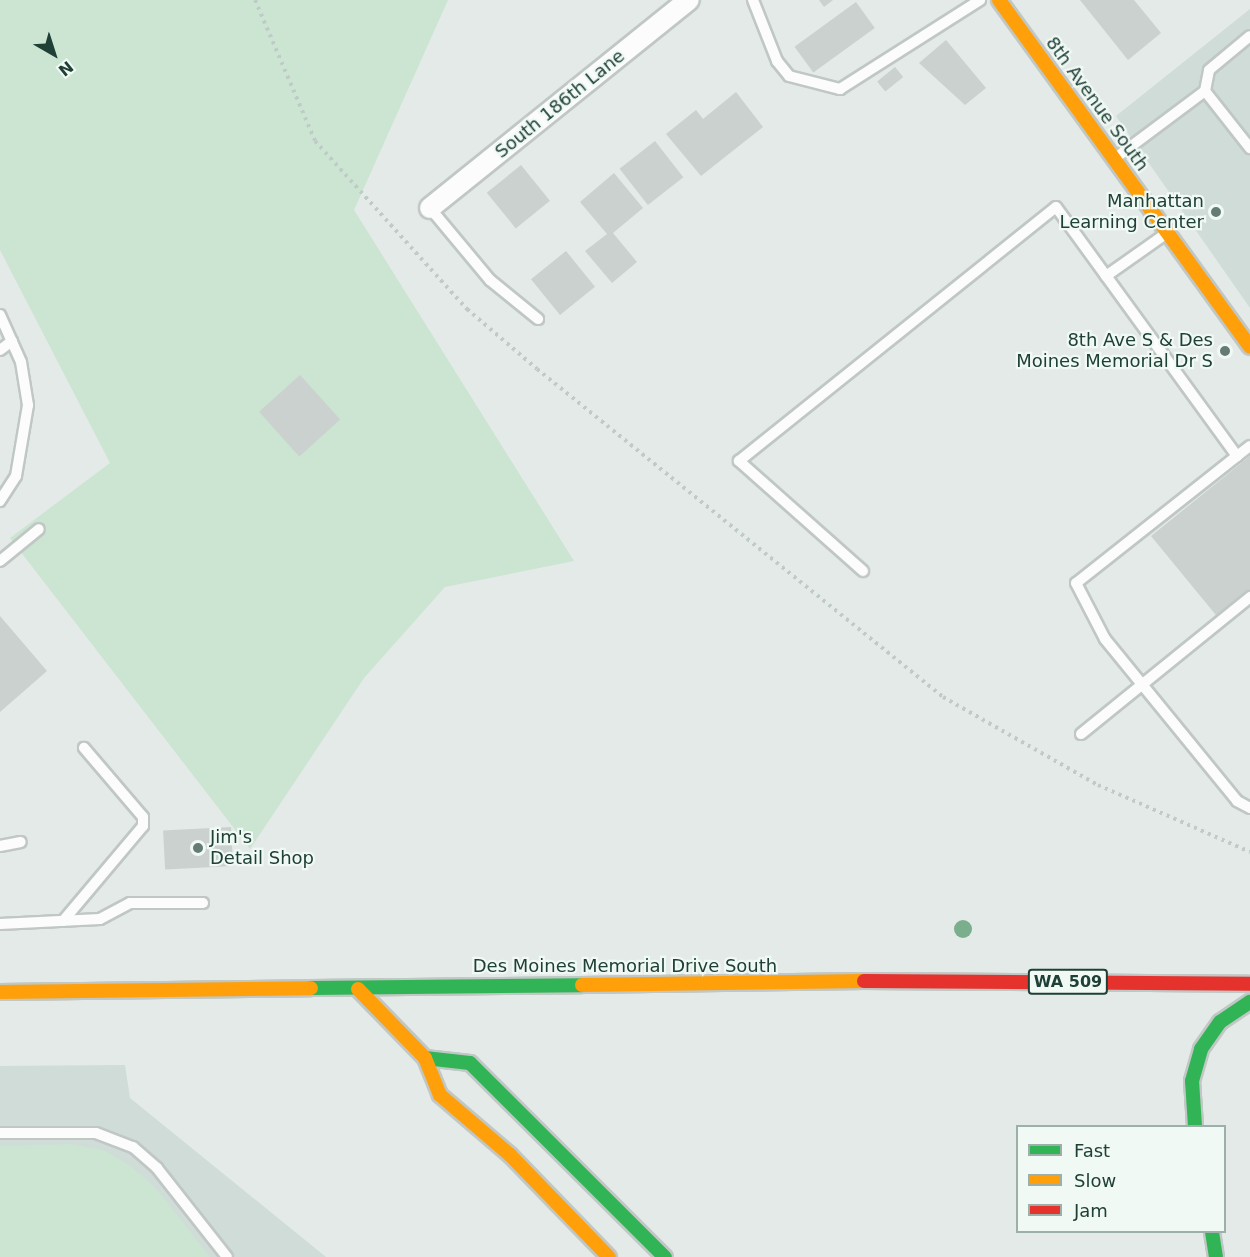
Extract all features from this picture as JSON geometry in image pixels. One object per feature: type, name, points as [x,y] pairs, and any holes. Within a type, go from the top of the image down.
[{"type":"main road","name":"8th Avenue South","points":[[999,0],[1250,346]]},
{"type":"main road","name":"Des Moines Memorial Drive South","points":[[0,992],[887,981],[1250,984]]},
{"type":"main road","points":[[358,989],[425,1058],[440,1095],[510,1155],[609,1257]]},
{"type":"main road","points":[[1195,1125],[1192,1081],[1201,1049],[1220,1022],[1250,1002]]},
{"type":"main road","points":[[425,1058],[470,1064],[666,1257]]},
{"type":"main road","points":[[1212,1233],[1216,1257]]},
{"type":"street","name":"South 186th Lane","points":[[430,208],[689,0]]},
{"type":"lane","points":[[753,0],[777,61],[789,76],[840,89],[980,0]]},
{"type":"lane","points":[[1114,159],[1205,91],[1209,70],[1250,36]]},
{"type":"lane","points":[[1205,91],[1250,148]]},
{"type":"lane","points":[[863,571],[739,461],[1056,207],[1237,456]]},
{"type":"lane","points":[[430,208],[490,280],[538,319]]},
{"type":"lane","points":[[1106,276],[1167,233]]},
{"type":"lane","points":[[0,315],[12,341],[28,405],[16,476],[0,501]]},
{"type":"lane","points":[[0,350],[12,341]]},
{"type":"lane","points":[[1250,446],[1076,584],[1105,639],[1237,801],[1250,808]]},
{"type":"lane","points":[[0,561],[39,529]]},
{"type":"lane","points":[[1081,734],[1250,597]]},
{"type":"lane","points":[[63,921],[143,826],[142,817],[84,748]]},
{"type":"lane","points":[[0,846],[21,842]]},
{"type":"lane","points":[[0,924],[100,919],[130,903],[203,903]]},
{"type":"lane","points":[[0,1133],[96,1133],[133,1147],[157,1168],[227,1257]]},
{"type":"path","points":[[255,0],[315,141],[467,309],[943,697],[1098,785],[1250,852]]},
{"type":"shaded area","name":"Manhattan Learning Center","points":[[1250,9],[1250,308],[1116,116]]},
{"type":"shaded area","points":[[125,1065],[130,1098],[326,1257],[0,1257],[0,1066]]},
{"type":"green space","points":[[0,0],[448,0],[354,210],[574,561],[445,587],[364,678],[250,849],[10,538],[110,463],[0,250]]},
{"type":"green space","points":[[70,1144],[103,1150],[128,1164],[155,1187],[210,1257],[0,1257],[0,1146]]},
{"type":"building","points":[[819,0],[833,0],[824,7]]},
{"type":"building","points":[[1080,0],[1134,0],[1161,33],[1128,60]]},
{"type":"building","points":[[856,2],[875,28],[813,73],[795,47]]},
{"type":"building","points":[[946,40],[986,88],[965,105],[919,63]]},
{"type":"building","points":[[895,67],[903,77],[885,92],[877,81]]},
{"type":"building","points":[[736,92],[763,127],[701,176],[666,134],[696,110],[703,119]]},
{"type":"building","points":[[655,141],[683,177],[648,205],[620,169]]},
{"type":"building","points":[[521,165],[550,201],[516,228],[487,193]]},
{"type":"building","points":[[614,173],[643,208],[613,233],[637,262],[612,283],[585,251],[607,234],[580,202]]},
{"type":"building","points":[[566,251],[595,287],[560,315],[531,279]]},
{"type":"building","points":[[300,375],[340,420],[299,456],[259,412]]},
{"type":"building","points":[[1250,456],[1250,596],[1220,620],[1151,536]]},
{"type":"building","points":[[0,616],[47,671],[0,712]]},
{"type":"building","name":"Jim's Detail Shop","points":[[231,827],[233,866],[165,870],[163,831]]},
{"type":"traffic: fast","points":[[311,988],[582,985]]},
{"type":"traffic: fast","points":[[1195,1125],[1192,1081],[1201,1049],[1220,1022],[1250,1002]]},
{"type":"traffic: fast","points":[[425,1058],[470,1063],[665,1257]]},
{"type":"traffic: fast","points":[[1212,1233],[1216,1257]]},
{"type":"traffic: slow","points":[[999,0],[1250,347]]},
{"type":"traffic: slow","points":[[582,985],[864,981]]},
{"type":"traffic: slow","points":[[0,992],[311,988]]},
{"type":"traffic: slow","points":[[358,989],[425,1058],[440,1095],[510,1155],[609,1257]]},
{"type":"traffic: jam","points":[[864,981],[1250,984]]},
{"type":"place","name":"Manhattan Learning Center","points":[[1216,212]]},
{"type":"place","name":"8th Ave S & Des Moines Memorial Dr S","points":[[1225,351]]},
{"type":"place","name":"Jim's Detail Shop","points":[[198,848]]}]
